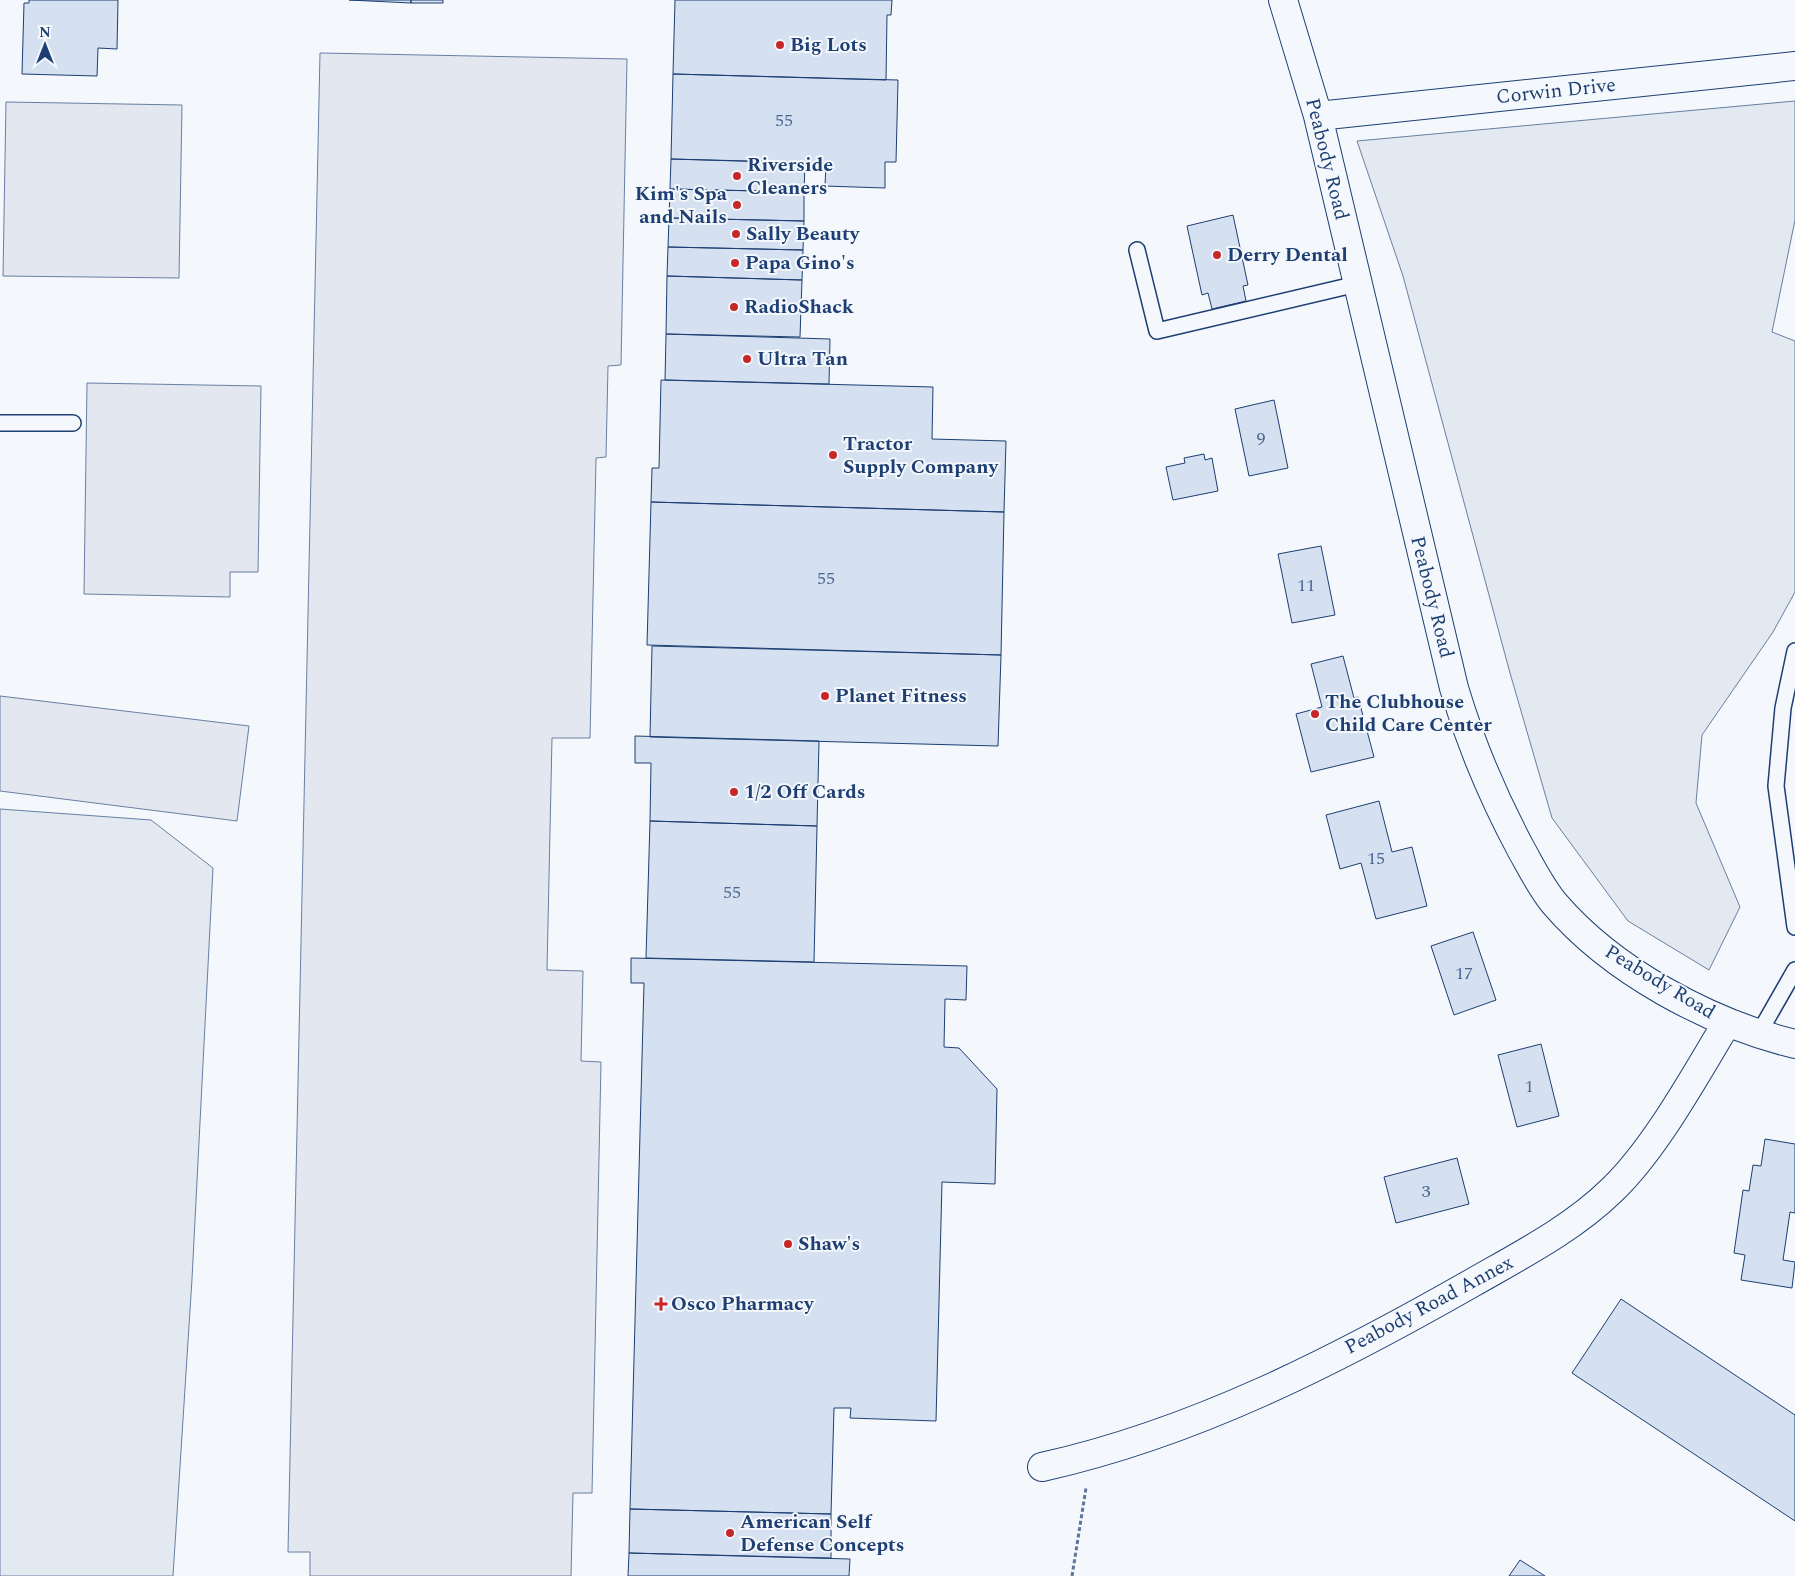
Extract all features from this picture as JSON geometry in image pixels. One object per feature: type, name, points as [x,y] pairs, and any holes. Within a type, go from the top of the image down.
[{"type":"street","name":"Peabody Road","points":[[1283,0],[1318,116],[1454,688],[1485,775],[1510,829],[1538,880],[1554,902],[1594,942],[1657,985],[1727,1023],[1795,1044]]},
{"type":"street","name":"Corwin Drive","points":[[1318,116],[1795,66]]},
{"type":"street","name":"Peabody Road Annex","points":[[1042,1466],[1092,1456],[1192,1421],[1282,1382],[1433,1306],[1579,1220],[1615,1188],[1638,1159],[1727,1023]]},
{"type":"lane","points":[[1137,250],[1157,331],[1357,284]]},
{"type":"lane","points":[[0,423],[73,424]]},
{"type":"lane","points":[[1795,651],[1783,708],[1776,786],[1795,926]]},
{"type":"lane","points":[[1759,1033],[1795,970]]},
{"type":"path","points":[[1072,1576],[1080,1515],[1092,1456]]},
{"type":"shaded area","points":[[320,53],[627,59],[621,365],[608,366],[606,457],[596,458],[590,738],[552,738],[547,970],[583,971],[581,1061],[601,1062],[592,1493],[573,1493],[571,1576],[310,1576],[310,1552],[288,1552]]},
{"type":"shaded area","points":[[1795,101],[1795,220],[1772,332],[1795,341],[1795,592],[1773,632],[1702,735],[1696,803],[1740,907],[1709,970],[1628,921],[1552,818],[1510,673],[1403,276],[1357,141]]},
{"type":"shaded area","points":[[6,102],[182,105],[179,278],[3,276]]},
{"type":"shaded area","points":[[87,383],[261,386],[258,572],[230,572],[230,597],[84,594]]},
{"type":"shaded area","points":[[0,696],[249,726],[237,821],[0,791]]},
{"type":"shaded area","points":[[0,809],[151,820],[213,868],[192,1279],[173,1576],[0,1576]]},
{"type":"building","points":[[29,0],[118,0],[117,49],[98,48],[97,76],[22,74],[24,3],[29,3]]},
{"type":"building","points":[[349,0],[411,0],[411,3]]},
{"type":"building","points":[[411,0],[443,0],[443,3],[411,3]]},
{"type":"building","name":"Big Lots","points":[[675,0],[892,0],[891,15],[887,15],[886,80],[673,74]]},
{"type":"building","points":[[673,74],[898,80],[896,162],[885,162],[885,188],[825,186],[826,163],[671,159]]},
{"type":"building","name":"Riverside Cleaners","points":[[671,159],[805,163],[804,192],[670,189]]},
{"type":"building","name":"Kim's Spa and Nails","points":[[670,189],[804,192],[804,221],[669,218]]},
{"type":"building","name":"Derry Dental","points":[[1233,215],[1248,285],[1243,286],[1246,301],[1212,309],[1208,293],[1202,295],[1187,226]]},
{"type":"building","name":"Sally Beauty","points":[[669,218],[804,221],[803,250],[668,247]]},
{"type":"building","name":"Papa Gino's","points":[[668,247],[803,250],[802,280],[667,276]]},
{"type":"building","name":"RadioShack","points":[[667,276],[802,280],[800,337],[666,334]]},
{"type":"building","name":"Ultra Tan","points":[[666,334],[830,339],[829,384],[665,380]]},
{"type":"building","name":"Tractor Supply Company","points":[[661,380],[933,387],[932,439],[1006,441],[1004,512],[651,502],[652,468],[659,468]]},
{"type":"building","points":[[1274,400],[1288,468],[1249,476],[1235,409]]},
{"type":"building","points":[[1204,454],[1205,460],[1212,458],[1218,491],[1173,500],[1166,467],[1185,463],[1184,458]]},
{"type":"building","points":[[651,502],[1004,512],[1001,655],[647,645]]},
{"type":"building","points":[[1321,546],[1335,615],[1292,623],[1278,554]]},
{"type":"building","name":"Planet Fitness","points":[[652,646],[1001,655],[998,746],[650,737]]},
{"type":"building","points":[[1343,656],[1354,698],[1358,697],[1374,757],[1311,772],[1296,714],[1322,707],[1311,664]]},
{"type":"building","name":"1/2 Off Cards","points":[[635,736],[819,741],[817,826],[650,821],[651,763],[635,763]]},
{"type":"building","points":[[1379,801],[1392,852],[1412,847],[1427,906],[1376,919],[1361,863],[1340,869],[1326,815]]},
{"type":"building","points":[[650,821],[817,826],[814,962],[646,958]]},
{"type":"building","points":[[1473,932],[1496,1000],[1454,1015],[1431,946]]},
{"type":"building","name":"Shaw's","points":[[631,958],[967,966],[966,1000],[945,999],[944,1047],[959,1048],[997,1089],[995,1184],[942,1182],[936,1421],[850,1418],[851,1408],[834,1408],[831,1514],[630,1509],[644,983],[631,983]]},
{"type":"building","points":[[1541,1044],[1559,1116],[1517,1127],[1498,1055]]},
{"type":"building","points":[[1765,1139],[1795,1144],[1795,1213],[1790,1212],[1783,1260],[1795,1262],[1792,1288],[1741,1280],[1745,1255],[1734,1253],[1743,1190],[1749,1191],[1753,1165],[1761,1166]]},
{"type":"building","points":[[1457,1158],[1469,1204],[1396,1223],[1384,1177]]},
{"type":"building","points":[[1621,1299],[1795,1415],[1795,1521],[1572,1373]]},
{"type":"building","name":"American Self Defense Concepts","points":[[630,1509],[831,1514],[831,1558],[629,1553]]},
{"type":"building","points":[[629,1553],[850,1559],[849,1576],[628,1576]]},
{"type":"building","points":[[1520,1560],[1545,1576],[1509,1576]]},
{"type":"place","name":"Big Lots","points":[[780,45]]},
{"type":"place","name":"Riverside Cleaners","points":[[737,176]]},
{"type":"place","name":"Kim's Spa and Nails","points":[[737,205]]},
{"type":"place","name":"Sally Beauty","points":[[736,234]]},
{"type":"place","name":"Derry Dental","points":[[1217,255]]},
{"type":"place","name":"Papa Gino's","points":[[735,263]]},
{"type":"place","name":"RadioShack","points":[[734,307]]},
{"type":"place","name":"Ultra Tan","points":[[747,359]]},
{"type":"place","name":"Tractor Supply Company","points":[[833,455]]},
{"type":"place","name":"Planet Fitness","points":[[825,696]]},
{"type":"place","name":"The Clubhouse Child Care Center","points":[[1315,714]]},
{"type":"place","name":"1/2 Off Cards","points":[[734,792]]},
{"type":"place","name":"Shaw's","points":[[788,1244]]},
{"type":"place","name":"Osco Pharmacy","points":[[661,1304]]},
{"type":"place","name":"American Self Defense Concepts","points":[[730,1533]]}]
